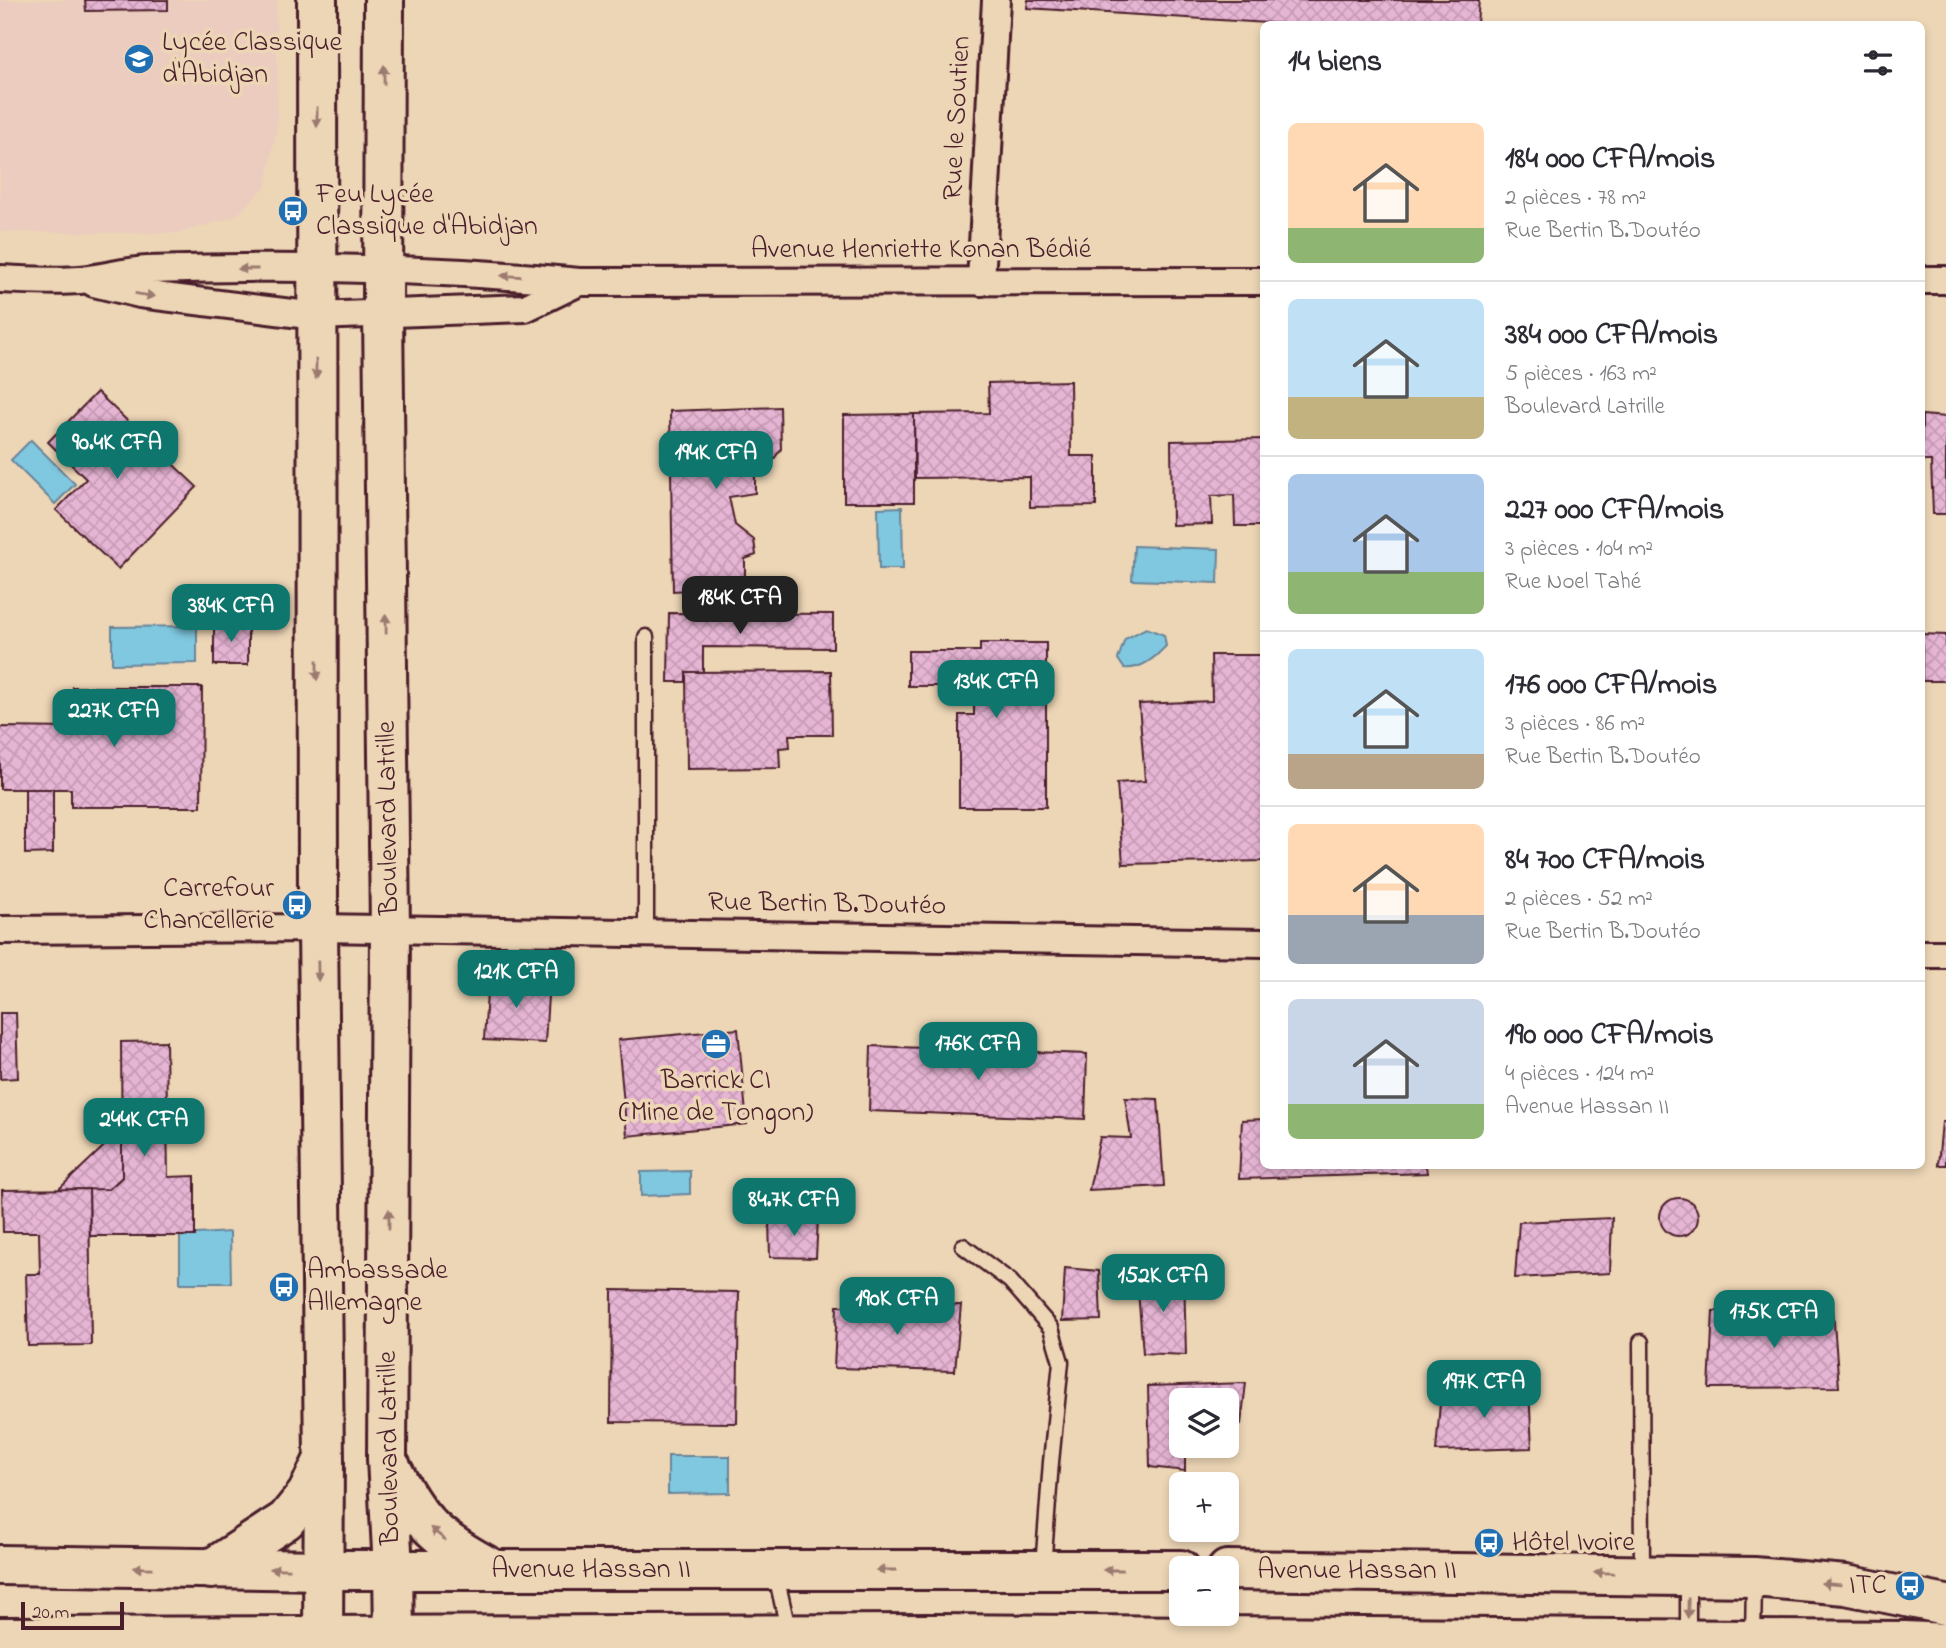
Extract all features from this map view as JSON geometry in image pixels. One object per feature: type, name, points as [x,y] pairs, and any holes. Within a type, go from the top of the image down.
[{"type":"street","points":[[317,0],[318,928],[325,1570],[323,1636]]},
{"type":"street","name":"Boulevard Latrille","points":[[384,0],[383,314],[390,930],[387,1459],[394,1636]]},
{"type":"street","name":"Rue le Soutien","points":[[981,282],[996,0]]},
{"type":"street","name":"Avenue Henriette Konan Bédié","points":[[79,280],[145,270],[316,269],[384,270],[579,282],[1260,281]]},
{"type":"street","points":[[0,279],[79,280]]},
{"type":"street","name":"Avenue Henriette Konan Bédié","points":[[79,280],[140,294],[316,316],[526,308],[579,282]]},
{"type":"street","points":[[1925,280],[1946,280]]},
{"type":"street","name":"Rue Bertin B.Doutéo","points":[[0,930],[318,928],[1260,943]]},
{"type":"street","points":[[1925,954],[1946,954]]},
{"type":"street","points":[[211,1569],[286,1520],[307,1494],[324,1459]]},
{"type":"street","points":[[387,1459],[407,1499],[427,1526],[454,1548],[496,1570]]},
{"type":"street","name":"Avenue Hassan II","points":[[0,1565],[325,1570],[1169,1570]]},
{"type":"street","name":"Avenue Hassan II","points":[[1239,1570],[1754,1577],[1846,1586],[1946,1605]]},
{"type":"street","points":[[3,1641],[394,1636],[791,1641],[1946,1643]]},
{"type":"lane","points":[[646,638],[646,934]]},
{"type":"lane","points":[[963,1246],[1010,1281],[1051,1328],[1061,1362],[1043,1570]]},
{"type":"lane","points":[[1641,1342],[1642,1574]]},
{"type":"lane","points":[[775,1570],[791,1641]]},
{"type":"lane","points":[[1687,1644],[1688,1575]]},
{"type":"lane","points":[[1753,1644],[1754,1577]]},
{"type":"shaded area","name":"Lycée Classique d'Abidjan","points":[[0,0],[276,0],[278,118],[266,186],[236,216],[179,233],[0,232]]},
{"type":"water","points":[[31,440],[75,484],[55,504],[11,460]]},
{"type":"water","points":[[902,507],[903,569],[879,569],[878,508]]},
{"type":"water","points":[[1134,546],[1219,549],[1218,583],[1132,580]]},
{"type":"water","points":[[197,626],[197,663],[112,664],[112,627]]},
{"type":"water","points":[[1146,628],[1164,635],[1166,646],[1147,662],[1124,668],[1118,659],[1125,639]]},
{"type":"water","points":[[690,1171],[690,1194],[641,1196],[641,1172]]},
{"type":"water","points":[[230,1232],[231,1283],[180,1283],[180,1235]]},
{"type":"water","points":[[668,1456],[730,1456],[730,1493],[668,1494]]},
{"type":"building","points":[[85,0],[168,0],[168,10],[86,11]]},
{"type":"building","points":[[1028,0],[1479,0],[1477,21],[1260,22],[1027,8]]},
{"type":"building","points":[[1070,381],[1071,456],[1096,456],[1096,506],[1030,507],[1030,477],[915,478],[914,414],[989,413],[988,383]]},
{"type":"building","points":[[97,392],[197,487],[118,569],[56,510],[86,479],[48,442]]},
{"type":"building","points":[[780,407],[781,449],[771,463],[755,466],[755,493],[729,497],[735,525],[754,540],[756,555],[745,559],[745,587],[673,591],[670,411]]},
{"type":"building","points":[[914,414],[914,502],[844,502],[844,415]]},
{"type":"building","points":[[1925,415],[1946,417],[1946,514],[1933,514],[1931,461],[1925,461]]},
{"type":"building","points":[[1260,439],[1260,526],[1235,526],[1234,495],[1211,496],[1212,524],[1172,525],[1171,441]]},
{"type":"building","points":[[669,613],[833,614],[833,648],[703,647],[703,672],[686,672],[686,682],[668,682]]},
{"type":"building","points":[[214,623],[248,623],[248,665],[214,665]]},
{"type":"building","points":[[1925,634],[1946,635],[1946,681],[1925,681]]},
{"type":"building","points":[[980,643],[1046,643],[1046,807],[959,807],[959,715],[974,715],[974,686],[908,686],[908,651],[980,651]]},
{"type":"building","points":[[1211,655],[1260,655],[1260,861],[1123,864],[1117,783],[1145,781],[1139,704],[1212,701]]},
{"type":"building","points":[[831,671],[832,735],[789,735],[790,747],[779,748],[780,768],[687,769],[686,672]]},
{"type":"building","points":[[72,687],[202,687],[201,807],[71,807],[71,789],[0,789],[0,727],[72,728]]},
{"type":"building","points":[[25,789],[53,789],[53,853],[25,854]]},
{"type":"building","points":[[488,977],[549,980],[545,1043],[484,1040]]},
{"type":"building","points":[[0,1013],[16,1013],[18,1078],[0,1079]]},
{"type":"building","points":[[738,1029],[747,1124],[627,1136],[618,1040]]},
{"type":"building","points":[[166,1041],[168,1177],[195,1176],[195,1236],[90,1236],[89,1189],[109,1189],[122,1177],[121,1042]]},
{"type":"building","points":[[871,1046],[1087,1054],[1085,1119],[869,1111]]},
{"type":"building","points":[[1125,1098],[1158,1099],[1164,1186],[1089,1190],[1100,1137],[1131,1138]]},
{"type":"building","points":[[1260,1119],[1260,1169],[1426,1169],[1427,1173],[1239,1179],[1242,1120]]},
{"type":"building","points":[[1942,1122],[1946,1122],[1946,1165],[1938,1165]]},
{"type":"building","points":[[122,1129],[122,1177],[109,1189],[58,1190]]},
{"type":"building","points":[[89,1189],[91,1345],[28,1346],[26,1274],[40,1274],[39,1232],[3,1232],[2,1190]]},
{"type":"building","points":[[1679,1198],[1693,1203],[1698,1217],[1693,1231],[1679,1236],[1665,1231],[1660,1217],[1665,1203]]},
{"type":"building","points":[[818,1218],[816,1258],[770,1257],[769,1220]]},
{"type":"building","points":[[1612,1218],[1610,1273],[1515,1278],[1519,1222]]},
{"type":"building","points":[[1065,1268],[1099,1271],[1101,1320],[1062,1321]]},
{"type":"building","points":[[1184,1272],[1186,1355],[1143,1353],[1137,1278]]},
{"type":"building","points":[[612,1290],[739,1292],[737,1423],[611,1422]]},
{"type":"building","points":[[961,1305],[955,1371],[834,1368],[837,1306]]},
{"type":"building","points":[[1833,1310],[1839,1387],[1709,1388],[1713,1311]]},
{"type":"building","points":[[1246,1383],[1241,1424],[1239,1388],[1169,1388],[1169,1458],[1185,1458],[1185,1471],[1150,1467],[1148,1386]]},
{"type":"building","points":[[1529,1389],[1532,1448],[1436,1451],[1441,1391]]},
{"type":"place","name":"Lycée Classique d'Abidjan","points":[[139,59]]},
{"type":"place","name":"Feu Lycée Classique d'Abidjan","points":[[293,211]]},
{"type":"place","name":"Carrefour Chancellerie","points":[[297,905]]},
{"type":"place","name":"Barrick CI (Mine de Tongon)","points":[[716,1044]]},
{"type":"place","name":"Ambassade Allemagne","points":[[284,1287]]},
{"type":"place","name":"Hôtel Ivoire","points":[[1489,1543]]},
{"type":"place","name":"ITC","points":[[1910,1586]]}]
